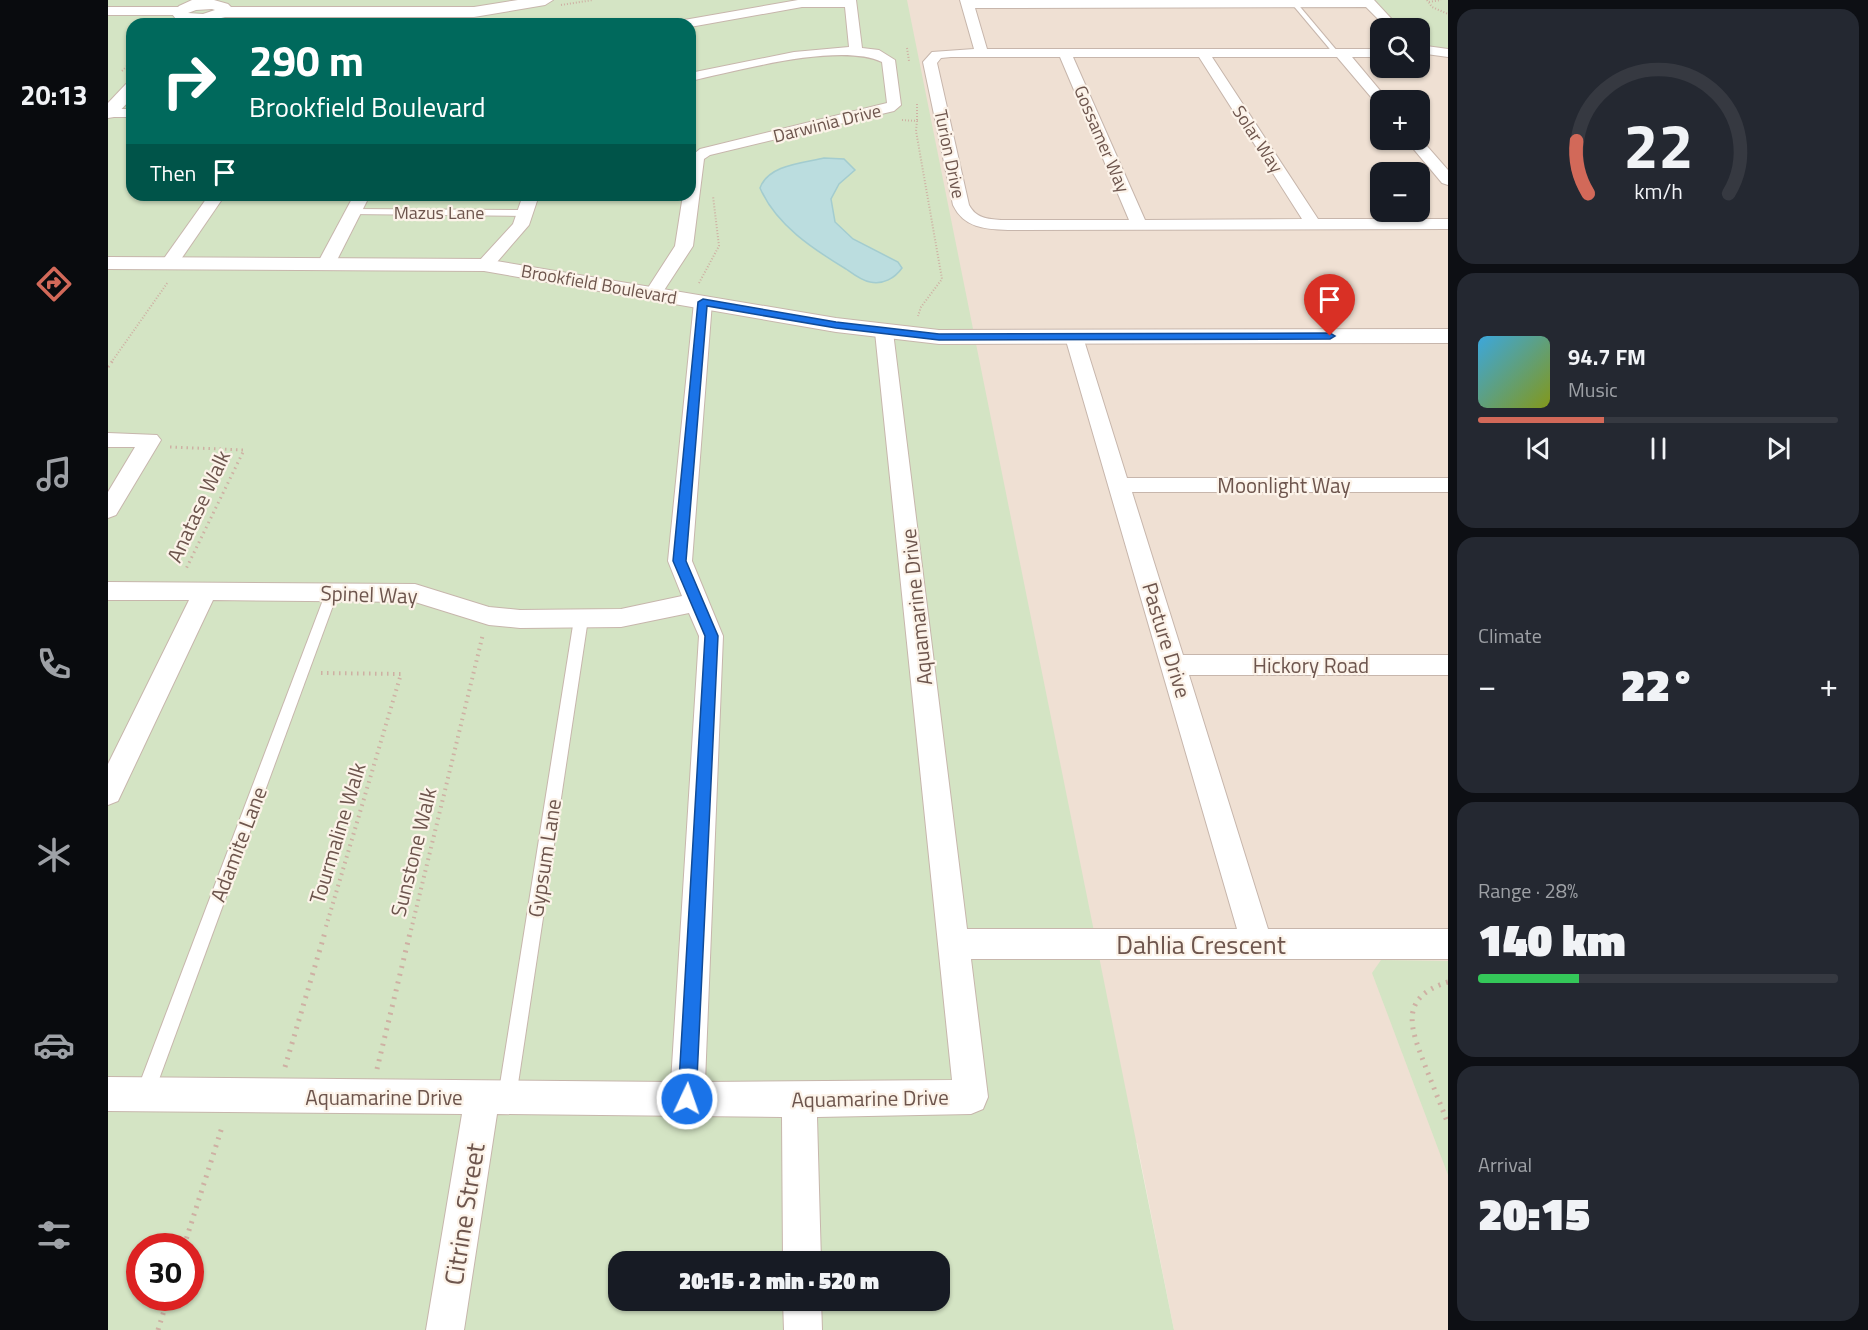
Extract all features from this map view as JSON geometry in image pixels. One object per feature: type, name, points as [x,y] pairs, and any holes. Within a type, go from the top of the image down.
[{"type":"street","points":[[198,18],[214,12],[466,12],[542,0]]},
{"type":"street","points":[[696,22],[802,3],[850,2],[856,52]]},
{"type":"street","points":[[982,53],[967,2],[1368,2],[1384,18]]},
{"type":"street","points":[[108,11],[188,11]]},
{"type":"street","points":[[1430,51],[1448,53]]},
{"type":"street","name":"Darwinia Drive","points":[[696,76],[816,52],[876,53],[888,60],[894,105],[705,152],[696,160]]},
{"type":"street","name":"Turion Drive","points":[[1370,53],[982,53],[944,54],[932,58],[930,62],[961,205],[968,218],[991,224],[1448,224]]},
{"type":"street","name":"Gossamer Way","points":[[1065,53],[1140,224]]},
{"type":"street","name":"Solar Way","points":[[1203,53],[1313,224]]},
{"type":"street","points":[[1339,53],[1372,90]]},
{"type":"street","points":[[108,98],[126,78]]},
{"type":"street","points":[[108,113],[126,94]]},
{"type":"street","points":[[108,113],[126,113]]},
{"type":"street","points":[[1422,150],[1448,180]]},
{"type":"street","points":[[169,272],[213,201]]},
{"type":"street","points":[[325,266],[359,201]]},
{"type":"street","points":[[485,265],[521,225],[529,201]]},
{"type":"street","name":"Darwinia Drive","points":[[653,294],[684,246],[690,201]]},
{"type":"street","name":"Brookfield Boulevard","points":[[110,265],[169,272],[325,266],[485,265],[884,332],[919,335],[1448,336]]},
{"type":"street","points":[[687,1099],[711,636],[680,561],[695,301]]},
{"type":"street","name":"Aquamarine Drive","points":[[108,1094],[799,1100],[971,1096],[884,332]]},
{"type":"street","name":"Pasture Drive","points":[[1074,337],[1257,944]]},
{"type":"street","points":[[108,440],[150,440]]},
{"type":"street","points":[[108,510],[150,440]]},
{"type":"street","name":"Moonlight Way","points":[[1120,485],[1448,485]]},
{"type":"street","name":"Spinel Way","points":[[108,591],[415,593],[489,616],[520,619],[621,618],[697,602]]},
{"type":"street","points":[[108,793],[205,592]]},
{"type":"street","name":"Hickory Road","points":[[1174,665],[1448,665]]},
{"type":"street","name":"Dahlia Crescent","points":[[954,944],[1448,944]]},
{"type":"street","name":"Citrine Street","points":[[445,1330],[495,1098]]},
{"type":"street","points":[[799,1100],[802,1251]]},
{"type":"street","points":[[802,1311],[803,1330]]},
{"type":"lane","points":[[1294,3],[1339,53]]},
{"type":"lane","name":"Mazus Lane","points":[[353,212],[525,213]]},
{"type":"lane","name":"Adamite Lane","points":[[144,1095],[332,592]]},
{"type":"lane","name":"Gypsum Lane","points":[[495,1098],[581,619]]},
{"type":"path","points":[[1448,0],[1428,1],[1432,7],[1448,14]]},
{"type":"path","points":[[899,119],[917,121],[916,131],[942,279],[937,290],[919,311],[919,335]]},
{"type":"path","points":[[695,301],[718,246],[712,189]]},
{"type":"path","points":[[108,367],[169,272]]},
{"type":"path","name":"Anatase Walk","points":[[150,440],[175,449],[244,450],[174,591]]},
{"type":"path","name":"Sunstone Walk","points":[[370,1097],[489,616]]},
{"type":"path","name":"Tourmaline Walk","points":[[276,1097],[401,674],[302,673]]},
{"type":"path","points":[[1448,982],[1431,986],[1421,995],[1415,1003],[1412,1018],[1412,1032],[1448,1124]]},
{"type":"path","points":[[188,1233],[232,1096]]},
{"type":"path","points":[[158,1330],[164,1311]]},
{"type":"shaded area","points":[[108,0],[1448,0],[1448,1330],[1174,1330],[1137,1143],[666,1251],[608,1251],[608,1301],[108,1330],[132,201],[696,201],[696,18],[150,18]]},
{"type":"green space","points":[[108,0],[907,0],[1174,1330],[108,1330]]},
{"type":"green space","points":[[1372,0],[1448,0],[1448,50],[1430,48],[1430,18],[1390,18]]},
{"type":"green space","points":[[1381,960],[1448,961],[1448,1175],[1372,973]]},
{"type":"water","points":[[824,158],[844,159],[855,170],[839,184],[831,199],[835,222],[853,239],[898,262],[902,268],[888,280],[875,283],[864,280],[809,244],[786,225],[760,188],[770,174],[778,170]]},
{"type":"route","points":[[687,1099],[711,636],[680,561],[703,302],[836,325],[939,337],[1330,336]]}]
